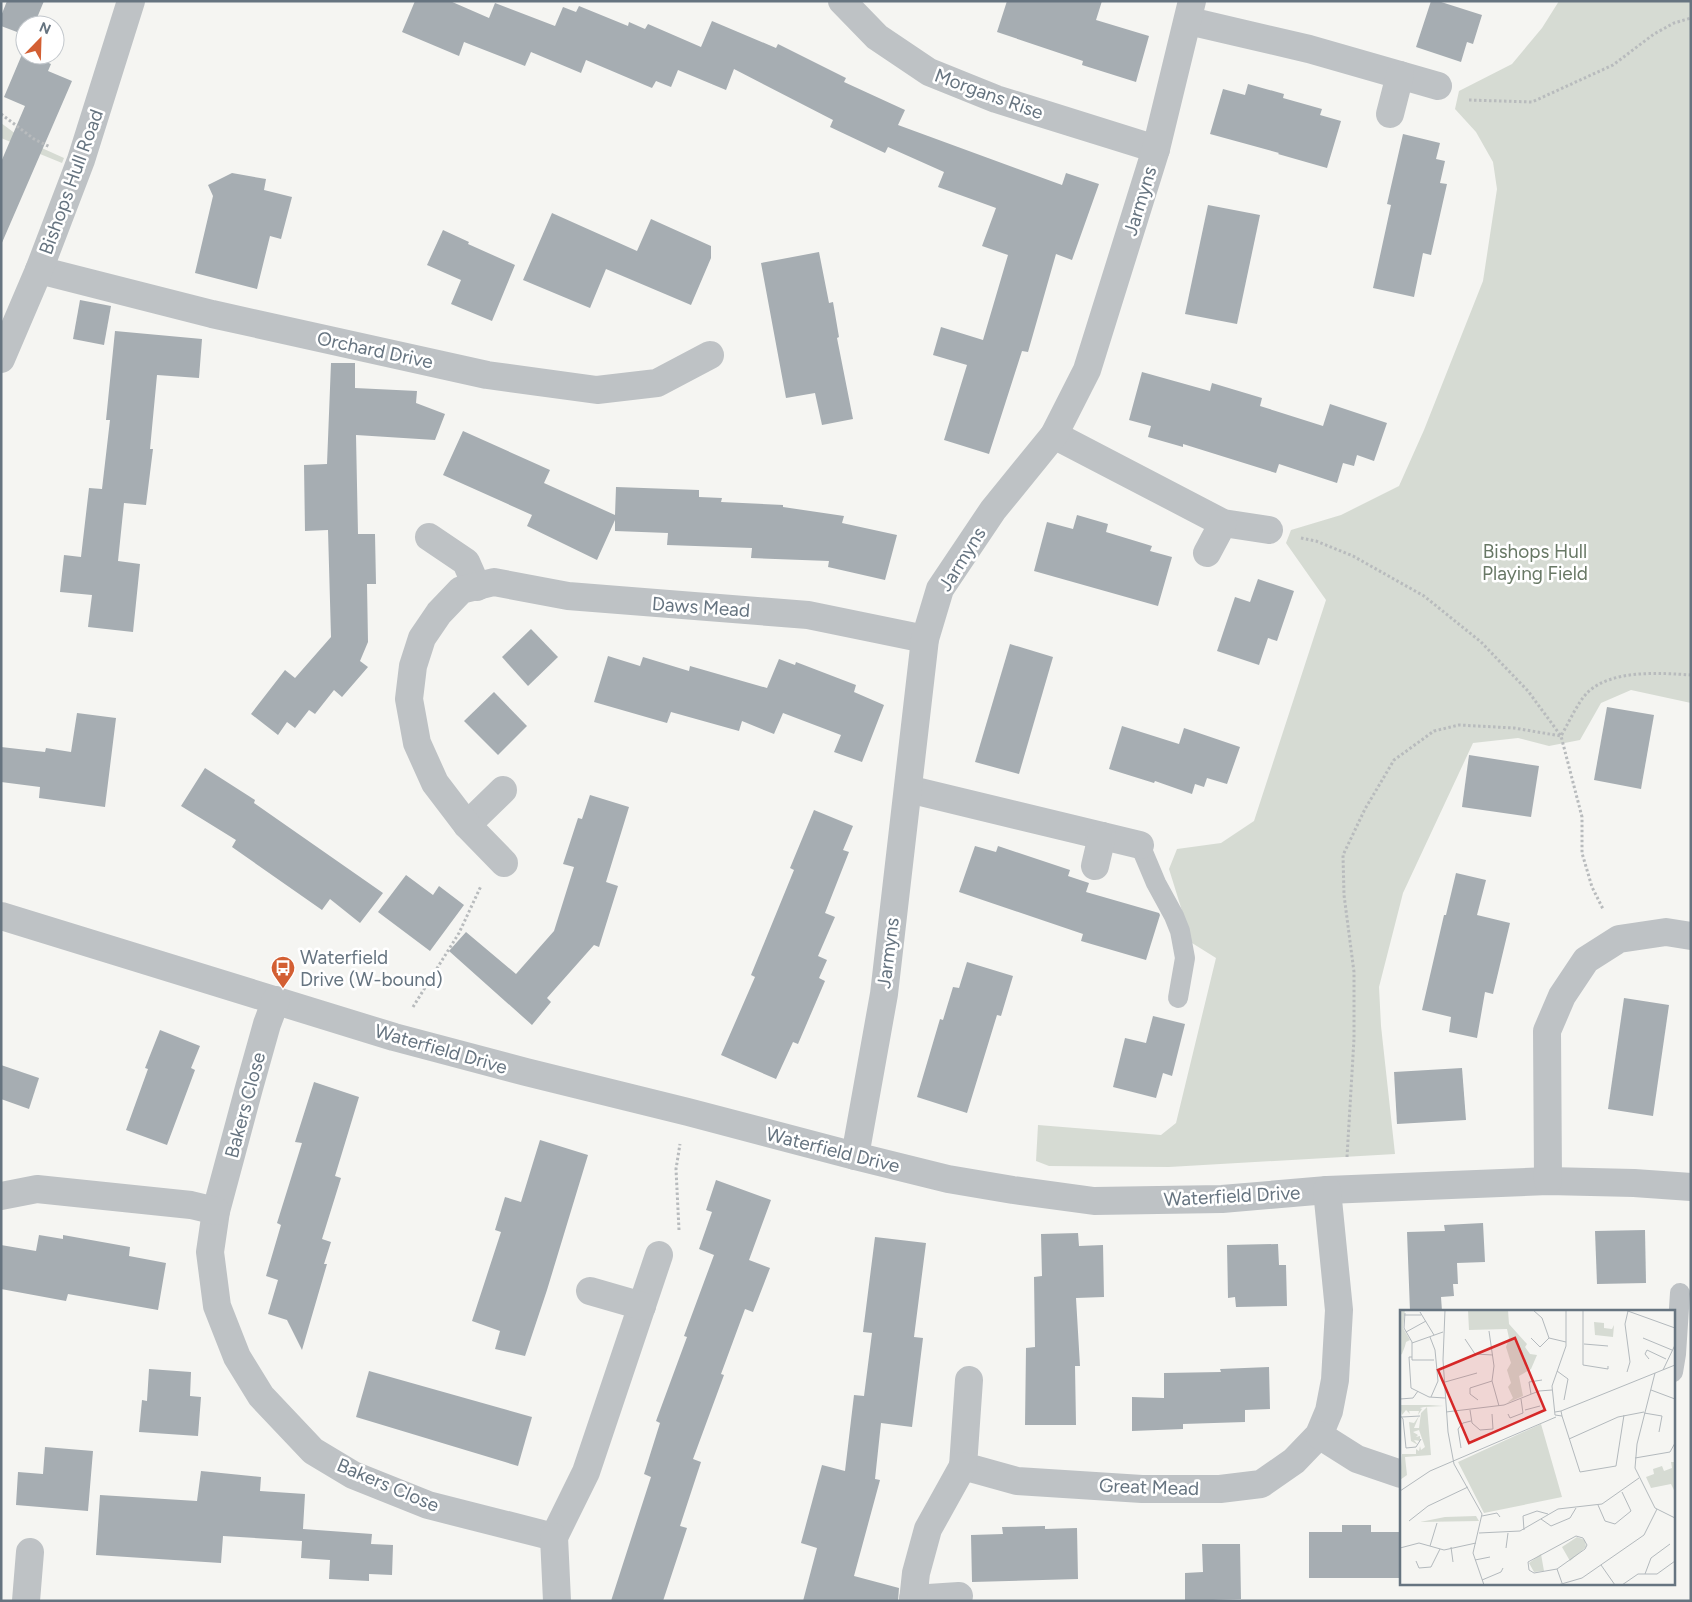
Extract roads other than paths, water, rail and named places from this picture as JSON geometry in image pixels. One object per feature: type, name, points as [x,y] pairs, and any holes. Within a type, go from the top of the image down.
[{"type":"street","name":"Bishops Hull Road","points":[[1,359],[39,270],[81,160],[131,1]]},
{"type":"street","name":"Morgans Rise","points":[[842,1],[877,37],[929,72],[996,99],[1156,149]]},
{"type":"street","name":"Jarmyns","points":[[855,1156],[884,994],[925,639],[940,589],[993,510],[1054,435],[1087,370],[1156,149],[1190,11]]},
{"type":"street","points":[[1190,11],[1310,49],[1438,86]]},
{"type":"street","points":[[1390,114],[1400,75]]},
{"type":"street","name":"Orchard Drive","points":[[39,270],[212,314],[487,375],[597,390],[657,383],[710,355]]},
{"type":"street","points":[[1054,435],[1223,524],[1269,530]]},
{"type":"street","points":[[1207,553],[1223,524]]},
{"type":"street","points":[[429,537],[466,562],[477,587]]},
{"type":"street","name":"Daws Mead","points":[[500,859],[467,825],[435,783],[417,743],[409,699],[413,666],[422,638],[439,613],[461,590],[494,582],[568,596],[808,615],[925,639]]},
{"type":"street","points":[[908,789],[1140,845]]},
{"type":"street","points":[[467,825],[504,790]]},
{"type":"street","points":[[1095,866],[1102,836]]},
{"type":"street","name":"Waterfield Drive","points":[[1,916],[64,937],[394,1037],[948,1179],[1013,1190],[1094,1201],[1222,1199],[1336,1190],[1548,1181],[1634,1183],[1691,1188]]},
{"type":"street","points":[[1548,1181],[1547,1031],[1562,996],[1586,960],[1619,939],[1666,932],[1691,936]]},
{"type":"street","name":"Bakers Close","points":[[276,1000],[267,1024],[216,1211],[210,1252],[217,1306],[237,1357],[261,1396],[314,1451],[354,1475],[428,1505],[554,1537]]},
{"type":"street","points":[[1,1196],[36,1189],[191,1206],[216,1211]]},
{"type":"street","name":"Great Mead","points":[[963,1466],[1018,1481],[1142,1489],[1220,1489],[1261,1484],[1294,1461],[1319,1436],[1329,1411],[1335,1380],[1339,1310],[1336,1190]]},
{"type":"street","points":[[558,1601],[554,1537],[586,1472],[658,1255]]},
{"type":"street","points":[[590,1291],[642,1306]]},
{"type":"street","points":[[959,1596],[913,1600],[916,1573],[928,1529],[963,1466],[969,1380]]},
{"type":"street","points":[[1319,1436],[1357,1458],[1400,1474]]},
{"type":"street","points":[[26,1601],[30,1552]]},
{"type":"lane","points":[[1140,845],[1156,883],[1180,931],[1185,958],[1178,998]]},
{"type":"lane","points":[[1674,1366],[1680,1293]]},
{"type":"place","name":"Waterfield Drive (W-bound)","points":[[283,989]]},
{"type":"park label","name":"Bishops Hull Playing Field","points":[[1535,562]]}]
